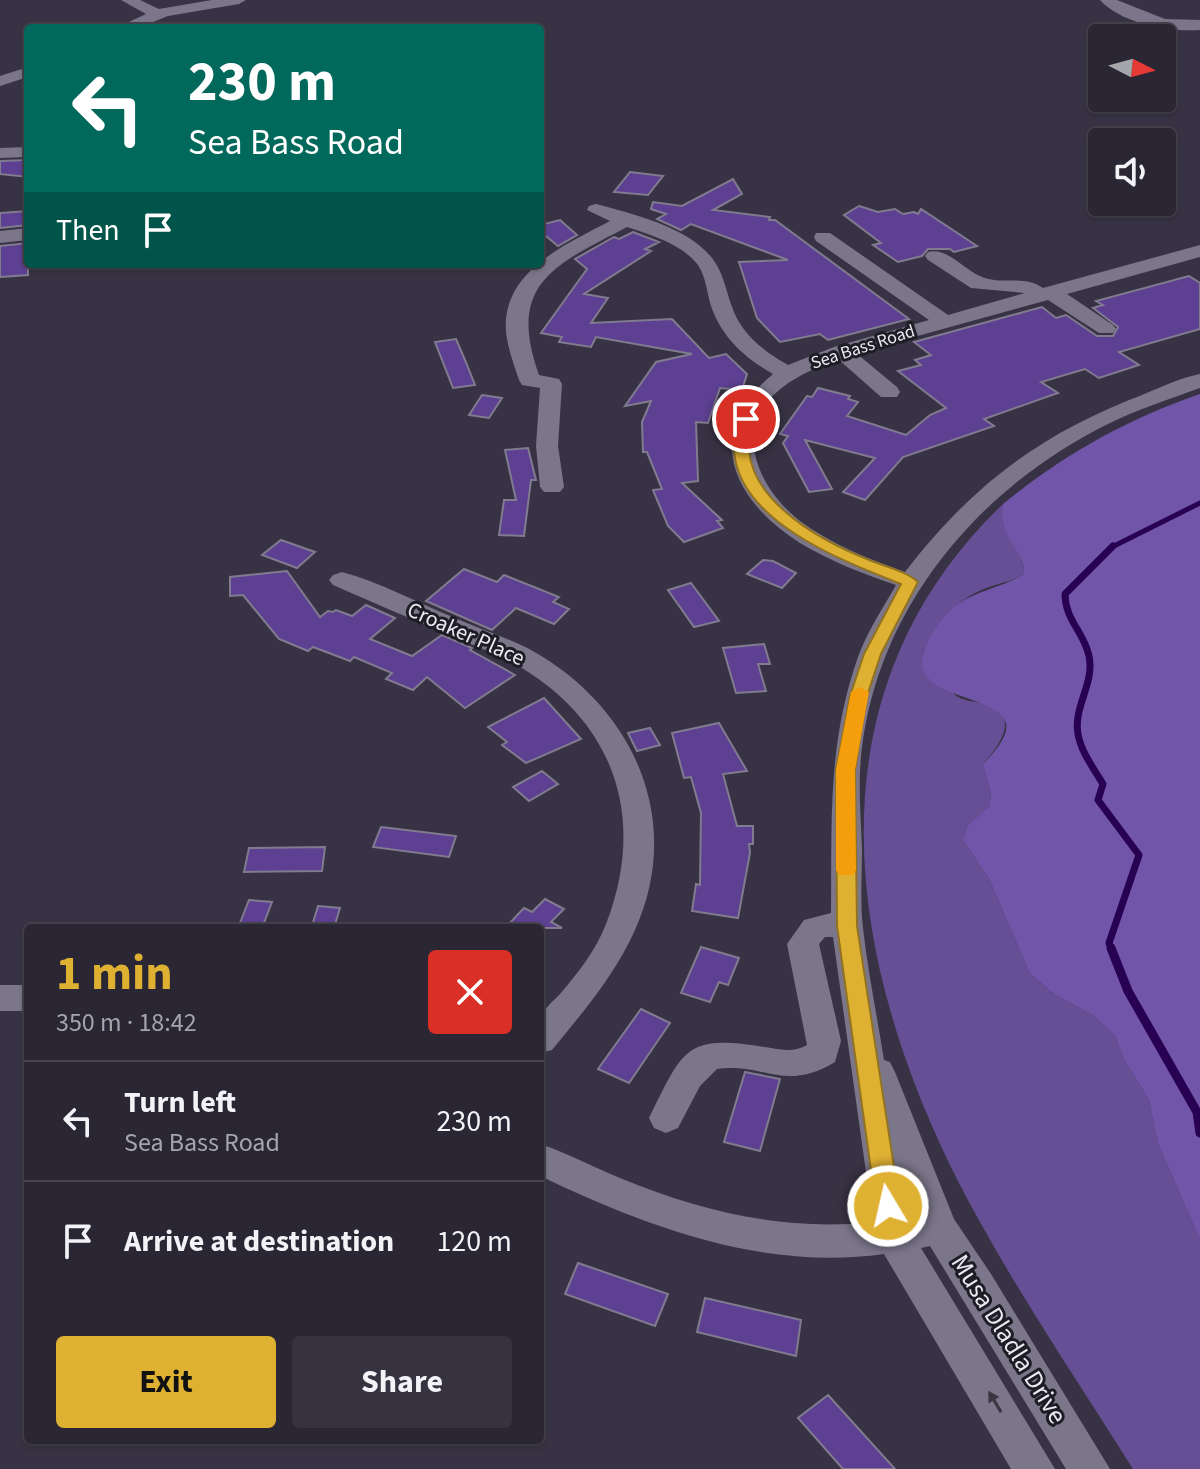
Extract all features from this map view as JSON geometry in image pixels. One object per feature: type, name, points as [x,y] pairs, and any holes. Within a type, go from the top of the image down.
[{"type":"street","points":[[128,0],[158,14]]},
{"type":"street","points":[[134,24],[158,14],[239,0]]},
{"type":"street","points":[[1107,0],[1118,8],[1166,23],[1200,25]]},
{"type":"street","points":[[0,81],[24,73]]},
{"type":"street","points":[[0,153],[24,152]]},
{"type":"street","points":[[596,210],[693,249],[714,277],[721,305],[736,337],[750,352],[788,374]]},
{"type":"street","points":[[552,487],[547,446],[551,384],[530,380],[522,363],[515,336],[517,308],[530,283],[548,265],[624,221]]},
{"type":"street","points":[[0,237],[24,234]]},
{"type":"street","points":[[823,237],[945,322]]},
{"type":"street","name":"Sea Bass Road","points":[[910,582],[831,550],[805,534],[780,516],[753,485],[741,449],[746,419],[759,399],[788,374],[841,351],[1200,251]]},
{"type":"street","points":[[935,256],[978,284],[1022,285],[1045,293],[1106,329]]},
{"type":"street","points":[[841,351],[889,392]]},
{"type":"street","name":"Musa Dladla Drive","points":[[1034,1469],[938,1305],[893,1235],[847,926],[846,770],[853,723],[872,654],[910,582],[946,535],[982,498],[1023,465],[1102,418],[1200,380]]},
{"type":"street","name":"Croaker Place","points":[[342,580],[511,651],[540,667],[597,717],[624,758],[640,819],[640,853],[634,893],[620,929],[590,978],[544,1035]]},
{"type":"street","points":[[666,1118],[697,1064],[709,1057],[724,1054],[789,1065],[812,1062],[823,1052],[824,1041],[803,944],[807,932],[816,925],[847,926]]},
{"type":"street","points":[[0,998],[24,998]]},
{"type":"street","name":"Musa Dladla Drive","points":[[861,1030],[939,1228],[978,1286],[1089,1469]]},
{"type":"street","points":[[544,1161],[643,1203],[695,1220],[750,1232],[814,1242],[857,1241],[939,1228]]},
{"type":"shaded area","points":[[1200,394],[1200,1240],[1158,1144],[1149,1100],[1124,1060],[1115,1036],[1094,1016],[1054,994],[1030,974],[989,879],[963,840],[967,826],[989,807],[991,795],[983,765],[1002,740],[1006,723],[999,713],[986,705],[937,685],[926,675],[922,662],[927,643],[953,608],[974,595],[1024,574],[1021,558],[1004,526],[1003,504],[1072,454],[1097,440],[1147,415]]},
{"type":"shaded area","points":[[1003,504],[1004,525],[1021,559],[1024,574],[983,589],[959,603],[939,625],[923,652],[954,694],[961,699],[988,705],[1004,717],[1004,733],[983,765],[991,795],[989,808],[967,826],[963,840],[989,879],[1030,974],[1054,994],[1094,1016],[1115,1036],[1124,1060],[1149,1100],[1158,1144],[1200,1240],[1200,1469],[1133,1469],[1022,1293],[960,1185],[921,1099],[890,1010],[871,921],[864,831],[872,744],[896,659],[939,579]]},
{"type":"building","points":[[24,160],[24,177],[0,174],[0,161]]},
{"type":"building","points":[[630,172],[663,176],[648,195],[614,192]]},
{"type":"building","points":[[733,179],[742,194],[713,210],[770,217],[769,220],[775,220],[909,319],[828,340],[820,334],[780,342],[757,318],[739,262],[788,260],[691,224],[681,230],[657,219],[666,214],[651,209],[653,202],[682,206]]},
{"type":"building","points":[[859,206],[878,212],[895,209],[903,214],[918,214],[921,209],[977,246],[954,252],[950,249],[928,249],[922,256],[898,262],[873,245],[881,243],[844,215]]},
{"type":"building","points":[[24,211],[24,225],[0,228],[0,213]]},
{"type":"building","points":[[560,220],[577,235],[558,246],[544,234],[544,224]]},
{"type":"building","points":[[633,232],[659,242],[645,249],[651,251],[584,294],[608,298],[591,323],[672,319],[709,358],[726,354],[747,374],[742,390],[720,388],[708,423],[696,422],[698,481],[682,483],[722,520],[717,521],[723,528],[684,542],[668,526],[653,490],[662,489],[647,452],[643,452],[642,422],[651,401],[625,406],[656,362],[692,354],[596,337],[591,347],[559,342],[562,337],[541,333],[587,269],[575,259],[614,237],[619,239]]},
{"type":"building","points":[[24,243],[24,268],[28,268],[28,275],[0,277],[0,246]]},
{"type":"building","points":[[1189,276],[1200,283],[1200,329],[1119,352],[1139,365],[1099,378],[1085,369],[1041,382],[1058,393],[984,419],[994,426],[903,457],[865,500],[843,492],[875,458],[805,440],[832,489],[809,492],[783,443],[788,436],[780,434],[807,396],[812,397],[818,388],[850,396],[848,399],[858,402],[847,416],[906,435],[930,415],[946,408],[898,371],[921,365],[915,360],[931,355],[914,342],[1042,307],[1056,318],[1066,315],[1097,336],[1113,336],[1118,327],[1093,308],[1103,305],[1096,301]]},
{"type":"building","points":[[456,339],[475,385],[453,388],[435,342]]},
{"type":"building","points":[[482,395],[502,398],[489,418],[469,415]]},
{"type":"building","points":[[528,448],[536,480],[531,480],[524,536],[499,535],[504,500],[516,500],[505,450]]},
{"type":"building","points":[[281,540],[315,552],[297,568],[262,555]]},
{"type":"building","points":[[763,560],[773,561],[796,573],[782,588],[747,574]]},
{"type":"building","points":[[464,569],[497,582],[504,575],[559,597],[553,602],[569,609],[554,624],[516,608],[492,630],[426,601]]},
{"type":"building","points":[[287,571],[320,617],[336,610],[352,616],[366,605],[395,618],[370,639],[412,656],[442,635],[472,648],[470,650],[515,675],[465,708],[427,677],[413,690],[386,679],[392,673],[354,657],[350,661],[313,647],[308,651],[279,639],[243,595],[230,596],[230,577]]},
{"type":"building","points":[[691,583],[719,621],[694,627],[668,590]]},
{"type":"building","points":[[764,644],[770,664],[758,664],[766,691],[736,693],[723,648]]},
{"type":"building","points":[[544,698],[581,739],[526,763],[502,745],[507,742],[488,727]]},
{"type":"building","points":[[719,723],[747,771],[723,774],[737,826],[753,826],[753,844],[749,844],[738,918],[692,911],[696,884],[700,885],[701,813],[691,777],[684,778],[672,733]]},
{"type":"building","points":[[650,728],[660,745],[637,751],[628,733]]},
{"type":"building","points":[[542,771],[558,784],[529,801],[513,787]]},
{"type":"building","points":[[381,827],[456,836],[449,857],[373,847]]},
{"type":"building","points":[[325,847],[322,871],[244,872],[249,848]]},
{"type":"building","points":[[545,899],[564,909],[551,922],[562,928],[544,928],[544,924],[509,924],[524,908],[532,912]]},
{"type":"building","points":[[249,900],[272,902],[264,924],[240,924]]},
{"type":"building","points":[[318,906],[340,908],[335,924],[313,924]]},
{"type":"building","points":[[701,947],[739,958],[728,985],[719,982],[710,1002],[681,993]]},
{"type":"building","points":[[641,1009],[670,1023],[629,1083],[598,1069]]},
{"type":"building","points":[[745,1072],[780,1079],[760,1151],[724,1142]]},
{"type":"building","points":[[578,1263],[668,1294],[655,1326],[565,1294]]},
{"type":"building","points":[[705,1298],[801,1320],[796,1356],[697,1332]]},
{"type":"building","points":[[828,1395],[895,1469],[843,1469],[798,1418]]},
{"type":"waterway","points":[[1112,547],[1200,503]]},
{"type":"waterway","points":[[1112,547],[1065,594],[1068,611],[1087,648],[1090,666],[1078,714],[1078,734],[1088,760],[1103,784],[1098,800],[1139,855],[1109,943],[1112,950]]},
{"type":"waterway","points":[[1111,948],[1128,991],[1197,1112],[1200,1133]]},
{"type":"slow traffic","points":[[846,870],[846,770],[860,692]]},
{"type":"route","points":[[746,419],[741,449],[745,465],[753,485],[780,516],[831,550],[910,582],[872,654],[859,696],[846,770],[847,926],[888,1206]]}]
